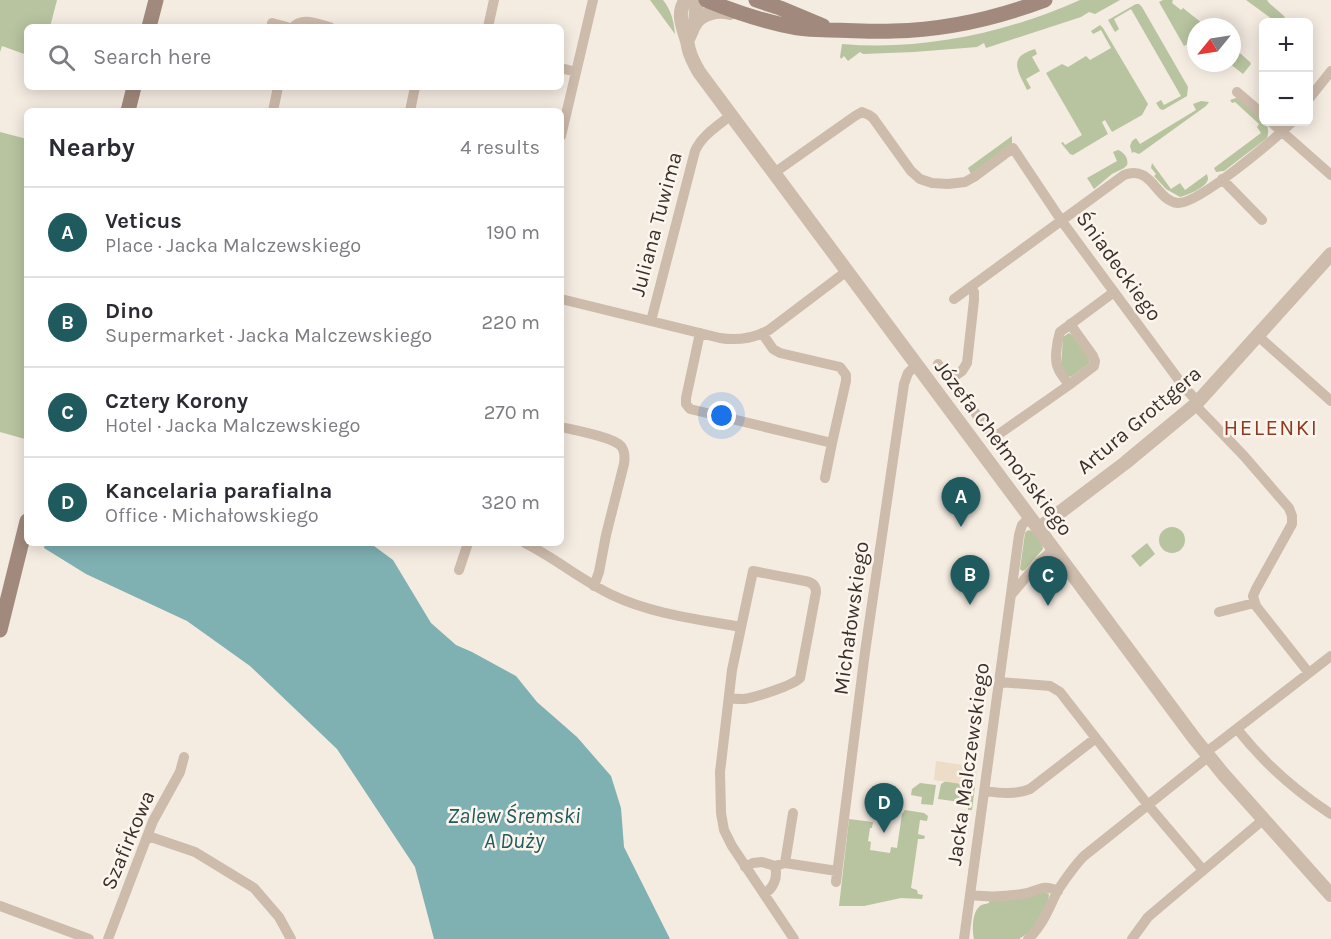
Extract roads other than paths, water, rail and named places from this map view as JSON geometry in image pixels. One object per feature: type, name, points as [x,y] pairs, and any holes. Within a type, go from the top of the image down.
[{"type":"main road","points":[[150,24],[156,0]]},
{"type":"main road","points":[[706,0],[762,20],[799,29],[879,32],[932,28],[990,17],[1045,0]]},
{"type":"main road","points":[[756,0],[830,30]]},
{"type":"main road","points":[[129,108],[133,90]]},
{"type":"main road","points":[[0,630],[24,534]]},
{"type":"street","points":[[489,24],[494,0]]},
{"type":"street","points":[[564,123],[593,0]]},
{"type":"street","points":[[687,40],[694,24],[697,0]]},
{"type":"street","name":"Józefa Chełmońskiego","points":[[680,4],[683,32],[699,72],[1207,755],[1331,895]]},
{"type":"street","points":[[694,24],[715,11],[743,14]]},
{"type":"street","points":[[295,24],[305,21],[318,24]]},
{"type":"street","points":[[564,69],[576,72]]},
{"type":"street","points":[[1313,94],[1331,71]]},
{"type":"street","points":[[274,108],[278,90]]},
{"type":"street","points":[[411,108],[414,90]]},
{"type":"street","points":[[1238,92],[1259,111]]},
{"type":"street","name":"Śniadeckiego","points":[[774,173],[862,112],[871,116],[911,171],[920,179],[932,183],[948,184],[968,181],[1013,148],[1061,220],[1196,404],[1292,513],[1292,524],[1256,589],[1253,596],[1254,603]]},
{"type":"street","name":"Juliana Tuwima","points":[[651,321],[695,151],[703,138],[731,115]]},
{"type":"street","points":[[1275,126],[1331,175]]},
{"type":"street","points":[[954,299],[1119,177],[1136,172],[1173,201],[1178,203],[1192,199],[1287,126]]},
{"type":"street","points":[[1221,179],[1262,220]]},
{"type":"street","name":"Artura Grottgera","points":[[1038,529],[1132,458],[1196,404],[1331,254]]},
{"type":"street","points":[[564,300],[726,339],[738,339],[762,333],[776,326],[847,271]]},
{"type":"street","points":[[951,380],[964,369],[967,363],[974,300],[971,287]]},
{"type":"street","points":[[1069,385],[1059,370],[1057,362],[1059,335],[1063,329],[1114,292]]},
{"type":"street","points":[[938,364],[989,431],[1002,433],[1091,370],[1095,364],[1093,356],[1070,324]]},
{"type":"street","points":[[700,333],[686,398],[686,404],[690,409],[832,443]]},
{"type":"street","points":[[762,333],[773,349],[780,353],[840,367],[846,375],[825,478]]},
{"type":"street","points":[[1258,336],[1331,401]]},
{"type":"street","name":"Michałowskiego","points":[[780,865],[837,876],[865,652],[904,384],[908,373],[916,364]]},
{"type":"street","points":[[564,428],[613,440],[621,446],[625,455],[594,586]]},
{"type":"street","name":"Jacka Malczewskiego","points":[[964,939],[1020,530],[1029,518]]},
{"type":"street","points":[[459,570],[467,546]]},
{"type":"street","points":[[530,546],[615,597],[661,613],[741,627]]},
{"type":"street","points":[[1011,595],[1039,562],[1053,550]]},
{"type":"street","points":[[729,698],[750,698],[798,681],[816,595],[814,586],[808,582],[753,571],[732,670],[720,772],[722,822],[728,838],[794,939]]},
{"type":"street","points":[[1219,612],[1254,603],[1309,673]]},
{"type":"street","points":[[1028,939],[1042,923],[1071,870],[1084,856],[1204,760],[1213,747],[1331,656]]},
{"type":"street","points":[[999,682],[1046,686],[1054,688],[1064,696],[1148,805],[1203,870]]},
{"type":"street","points":[[1237,729],[1271,768],[1300,793],[1331,814]]},
{"type":"street","points":[[984,791],[1010,794],[1030,789],[1096,738]]},
{"type":"street","name":"Szafirkowa","points":[[108,939],[153,821],[180,772],[184,757]]},
{"type":"street","points":[[764,894],[771,889],[774,882],[793,813]]},
{"type":"street","points":[[1132,939],[1148,917],[1263,819]]},
{"type":"street","points":[[148,836],[195,852],[254,888],[279,917],[291,939]]},
{"type":"street","points":[[746,867],[758,862],[780,865]]},
{"type":"street","points":[[970,895],[1018,895],[1046,887],[1058,891]]},
{"type":"street","points":[[0,906],[89,939]]},
{"type":"water","name":"Zalew Śremski A Duży","points":[[44,546],[374,546],[393,560],[431,623],[456,645],[516,676],[537,702],[577,737],[611,776],[621,808],[624,847],[670,939],[434,939],[415,867],[337,749],[250,666],[187,621],[86,574],[44,548]]},
{"type":"place","name":"Veticus","points":[[961,527]]},
{"type":"place","name":"Dino","points":[[970,605]]},
{"type":"place","name":"Cztery Korony","points":[[1048,606]]},
{"type":"place","name":"Kancelaria parafialna","points":[[884,833]]},
{"type":"district","name":"HELENKI","points":[[1271,427]]}]
